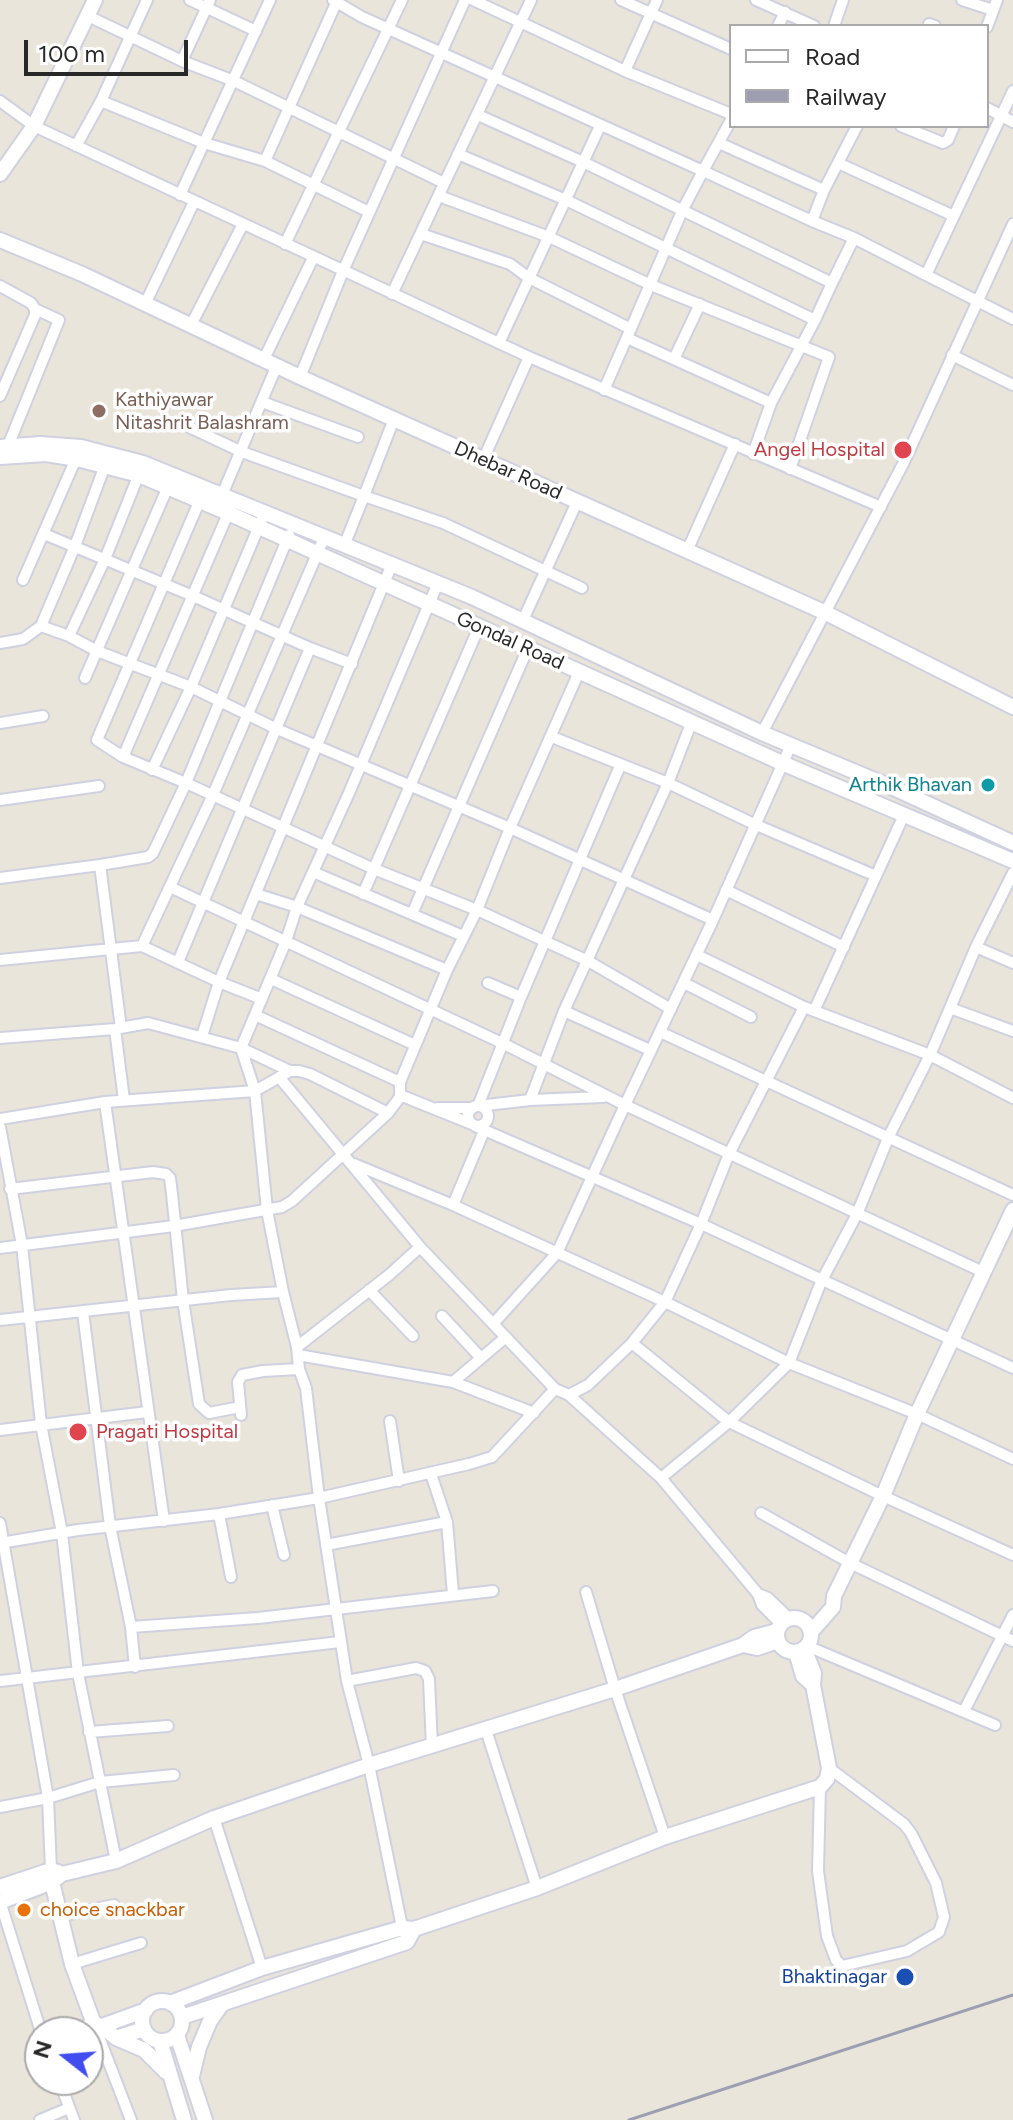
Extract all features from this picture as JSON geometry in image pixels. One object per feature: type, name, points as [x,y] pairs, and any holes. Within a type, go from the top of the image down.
[{"type":"main road","points":[[0,174],[34,126],[95,0]]},
{"type":"main road","name":"Dhebar Road","points":[[0,240],[826,613],[1013,707]]},
{"type":"main road","name":"Gondal Road","points":[[3,450],[79,453],[108,459],[228,503],[265,512],[523,620],[762,733],[889,786],[1013,843]]},
{"type":"main road","name":"Gondal Road","points":[[228,503],[260,527],[287,540],[782,763],[1013,861]]},
{"type":"main road","points":[[781,1629],[785,1650],[805,1641],[833,1607],[834,1596],[1013,1210]]},
{"type":"main road","points":[[0,1887],[116,1861],[214,1818],[369,1765],[615,1689],[743,1645],[757,1648],[799,1618],[814,1673],[813,1685],[829,1768],[827,1779],[820,1787],[665,1837],[537,1888],[182,2017]]},
{"type":"main road","points":[[0,1902],[55,1875]]},
{"type":"main road","points":[[55,1875],[72,1964],[94,2016]]},
{"type":"main road","points":[[104,2023],[146,2010],[156,2002],[170,2003],[262,1968],[408,1933]]},
{"type":"main road","points":[[146,2010],[144,2029],[153,2039],[160,2041],[177,2035],[180,2030],[182,2017],[170,2003]]},
{"type":"main road","points":[[191,2079],[199,2047],[210,2021],[222,2004]]},
{"type":"main road","points":[[104,2029],[144,2050],[171,2078]]},
{"type":"main road","points":[[116,2038],[144,2029]]},
{"type":"main road","points":[[177,2035],[205,2120]]},
{"type":"main road","points":[[160,2041],[184,2120]]},
{"type":"street","points":[[76,146],[101,101],[147,0]]},
{"type":"street","points":[[190,0],[208,4],[256,31]]},
{"type":"street","points":[[180,195],[270,0]]},
{"type":"street","points":[[285,244],[402,0]]},
{"type":"street","points":[[300,377],[343,271],[465,0]]},
{"type":"street","points":[[473,0],[729,116]]},
{"type":"street","points":[[392,294],[531,0]]},
{"type":"street","points":[[621,0],[729,48]]},
{"type":"street","points":[[625,71],[657,0]]},
{"type":"street","points":[[756,0],[810,24]]},
{"type":"street","points":[[835,24],[843,0]]},
{"type":"street","points":[[962,0],[995,5],[988,24]]},
{"type":"street","points":[[265,161],[335,1],[362,17],[600,126],[854,238],[1013,319]]},
{"type":"street","points":[[182,61],[208,4]]},
{"type":"street","points":[[779,24],[785,12]]},
{"type":"street","points":[[88,16],[182,61],[234,81],[444,183]]},
{"type":"street","points":[[926,275],[1013,91]]},
{"type":"street","points":[[0,101],[34,126],[313,258],[604,390],[881,507]]},
{"type":"street","points":[[101,101],[204,143],[265,161],[369,212]]},
{"type":"street","points":[[989,109],[1013,122]]},
{"type":"street","points":[[478,115],[683,209],[832,283]]},
{"type":"street","points":[[604,390],[683,209],[729,121]]},
{"type":"street","points":[[499,343],[600,126]]},
{"type":"street","points":[[812,221],[824,190],[856,128]]},
{"type":"street","points":[[906,128],[943,143],[948,140],[953,128]]},
{"type":"street","points":[[719,143],[824,190]]},
{"type":"street","points":[[458,154],[566,200],[815,320]]},
{"type":"street","points":[[838,163],[954,216]]},
{"type":"street","points":[[439,196],[549,237],[651,285],[829,357],[790,469]]},
{"type":"street","points":[[145,304],[194,202]]},
{"type":"street","points":[[191,325],[243,224]]},
{"type":"street","points":[[762,733],[881,507],[1013,224]]},
{"type":"street","points":[[421,234],[510,264],[529,278],[674,359],[771,403]]},
{"type":"street","points":[[753,454],[771,403],[854,238]]},
{"type":"street","points":[[1002,248],[1013,253]]},
{"type":"street","points":[[123,757],[193,596],[262,402],[270,362],[313,258]]},
{"type":"street","points":[[0,286],[31,303],[35,309],[59,320],[3,450]]},
{"type":"street","points":[[674,359],[700,304]]},
{"type":"street","points":[[0,396],[35,309]]},
{"type":"street","points":[[952,355],[1013,385]]},
{"type":"street","points":[[483,460],[529,357]]},
{"type":"street","points":[[262,402],[358,437]]},
{"type":"street","points":[[344,546],[394,419]]},
{"type":"street","points":[[191,428],[242,452],[443,523],[582,588]]},
{"type":"street","points":[[687,551],[735,444]]},
{"type":"street","points":[[23,580],[79,453]]},
{"type":"street","points":[[0,643],[23,639],[41,626],[108,459]]},
{"type":"street","points":[[69,636],[105,559],[141,469]]},
{"type":"street","points":[[85,678],[170,482]]},
{"type":"street","points":[[202,494],[97,740],[123,757],[588,961],[671,1009]]},
{"type":"street","points":[[523,620],[577,502]]},
{"type":"street","points":[[152,770],[191,687],[265,512]]},
{"type":"street","points":[[0,878],[100,865],[148,857],[153,853],[186,783],[293,524]]},
{"type":"street","points":[[44,534],[352,664]]},
{"type":"street","points":[[142,946],[212,797],[324,538]]},
{"type":"street","points":[[202,1036],[219,982],[281,828],[319,747],[392,564]]},
{"type":"street","points":[[408,1933],[347,1681],[306,1388],[283,1292],[255,1091],[241,1048],[271,979],[297,907],[438,583]]},
{"type":"street","points":[[41,626],[219,699],[277,729],[510,828],[713,920]]},
{"type":"street","points":[[363,894],[479,627]]},
{"type":"street","points":[[178,962],[310,648]]},
{"type":"street","points":[[412,914],[528,648]]},
{"type":"street","points":[[0,1248],[174,1226],[273,1208],[348,1158],[400,1095],[400,1082],[415,1045],[477,910],[579,672]]},
{"type":"street","points":[[0,723],[43,716]]},
{"type":"street","points":[[530,1100],[564,1011],[668,783],[692,721]]},
{"type":"street","points":[[552,737],[668,783],[876,876]]},
{"type":"street","points":[[493,1324],[557,1253],[590,1177],[697,955],[791,745]]},
{"type":"street","points":[[477,1127],[468,1116],[475,1107],[620,766]]},
{"type":"street","points":[[0,800],[99,786]]},
{"type":"street","points":[[569,1395],[588,1385],[632,1343],[665,1302],[729,1154],[844,947],[904,815]]},
{"type":"street","points":[[100,865],[124,1100]]},
{"type":"street","points":[[313,872],[463,936]]},
{"type":"street","points":[[661,1478],[729,1422],[789,1363],[821,1282],[857,1214],[889,1136],[930,1055],[976,947],[1013,873]]},
{"type":"street","points":[[170,887],[502,1043],[605,1096],[983,1272]]},
{"type":"street","points":[[726,890],[844,947]]},
{"type":"street","points":[[256,894],[297,907],[447,970]]},
{"type":"street","points":[[0,960],[142,946],[262,999]]},
{"type":"street","points":[[976,947],[1013,963]]},
{"type":"street","points":[[697,955],[809,1009],[930,1055],[1013,1098]]},
{"type":"street","points":[[271,979],[415,1045]]},
{"type":"street","points":[[488,983],[521,997]]},
{"type":"street","points":[[684,983],[751,1017]]},
{"type":"street","points":[[950,1008],[1013,1031]]},
{"type":"street","points":[[564,1011],[650,1050]]},
{"type":"street","points":[[255,1015],[400,1082]]},
{"type":"street","points":[[0,1038],[148,1023],[241,1048],[284,1074],[420,1247],[555,1389],[569,1395],[661,1478],[758,1594],[762,1605],[781,1629]]},
{"type":"street","points":[[660,1032],[1013,1195]]},
{"type":"street","points":[[0,1119],[105,1102],[255,1091],[284,1074],[310,1074],[388,1113]]},
{"type":"street","points":[[400,1095],[701,1224],[1013,1368]]},
{"type":"street","points":[[432,1108],[605,1096]]},
{"type":"street","points":[[105,1102],[164,1521]]},
{"type":"street","points":[[475,1107],[486,1111],[488,1117],[485,1124],[477,1127]]},
{"type":"street","points":[[0,1127],[22,1245],[41,1424],[62,1533],[78,1673],[116,1861]]},
{"type":"street","points":[[453,1205],[477,1127]]},
{"type":"street","points":[[348,1158],[665,1302],[789,1363],[917,1414],[1013,1459]]},
{"type":"street","points":[[10,1189],[153,1172],[166,1174],[170,1178],[183,1300],[199,1404],[209,1413],[240,1411],[238,1382],[242,1375],[299,1369]]},
{"type":"street","points":[[297,1351],[420,1247]]},
{"type":"street","points":[[369,1290],[413,1336]]},
{"type":"street","points":[[0,1320],[283,1292]]},
{"type":"street","points":[[83,1312],[110,1526],[131,1627],[135,1667]]},
{"type":"street","points":[[442,1316],[481,1358]]},
{"type":"street","points":[[453,1382],[506,1337]]},
{"type":"street","points":[[632,1343],[729,1422],[1013,1555]]},
{"type":"street","points":[[297,1351],[453,1382],[534,1413]]},
{"type":"street","points":[[1,1543],[319,1498],[431,1474],[492,1457],[555,1389]]},
{"type":"street","points":[[0,1430],[147,1412]]},
{"type":"street","points":[[390,1421],[399,1481]]},
{"type":"street","points":[[431,1474],[447,1522],[453,1594]]},
{"type":"street","points":[[272,1505],[284,1555]]},
{"type":"street","points":[[761,1513],[850,1563],[1008,1638]]},
{"type":"street","points":[[219,1514],[231,1577]]},
{"type":"street","points":[[326,1545],[447,1522]]},
{"type":"street","points":[[0,1523],[1,1543],[48,1798],[55,1875]]},
{"type":"street","points":[[131,1627],[335,1610],[493,1591]]},
{"type":"street","points":[[586,1592],[665,1837]]},
{"type":"street","points":[[964,1711],[1008,1638],[1013,1615]]},
{"type":"street","points":[[805,1641],[995,1725]]},
{"type":"street","points":[[0,1681],[340,1642]]},
{"type":"street","points":[[347,1681],[416,1668],[425,1671],[429,1679],[432,1747]]},
{"type":"street","points":[[89,1732],[168,1726]]},
{"type":"street","points":[[486,1730],[537,1888]]},
{"type":"street","points":[[820,1787],[818,1871],[827,1936],[836,1960],[842,1966],[907,1951],[939,1932],[944,1917],[936,1883],[911,1833],[904,1824],[829,1768]]},
{"type":"street","points":[[0,1807],[48,1798],[100,1782],[174,1775]]},
{"type":"street","points":[[214,1818],[262,1968]]},
{"type":"street","points":[[0,1902],[36,2016]]},
{"type":"street","points":[[61,1916],[114,1905]]},
{"type":"street","points":[[72,1964],[141,1943]]},
{"type":"street","points":[[104,2042],[131,2120]]},
{"type":"street","points":[[65,2096],[74,2120]]},
{"type":"street","points":[[40,2120],[69,2108]]},
{"type":"railway","points":[[629,2120],[1013,1995]]},
{"type":"place","name":"Kathiyawar Nitashrit Balashram","points":[[99,411]]},
{"type":"place","name":"Angel Hospital","points":[[903,450]]},
{"type":"place","name":"Arthik Bhavan","points":[[988,785]]},
{"type":"place","name":"Pragati Hospital","points":[[78,1432]]},
{"type":"place","name":"choice snackbar","points":[[24,1910]]},
{"type":"place","name":"Bhaktinagar","points":[[905,1977]]}]
